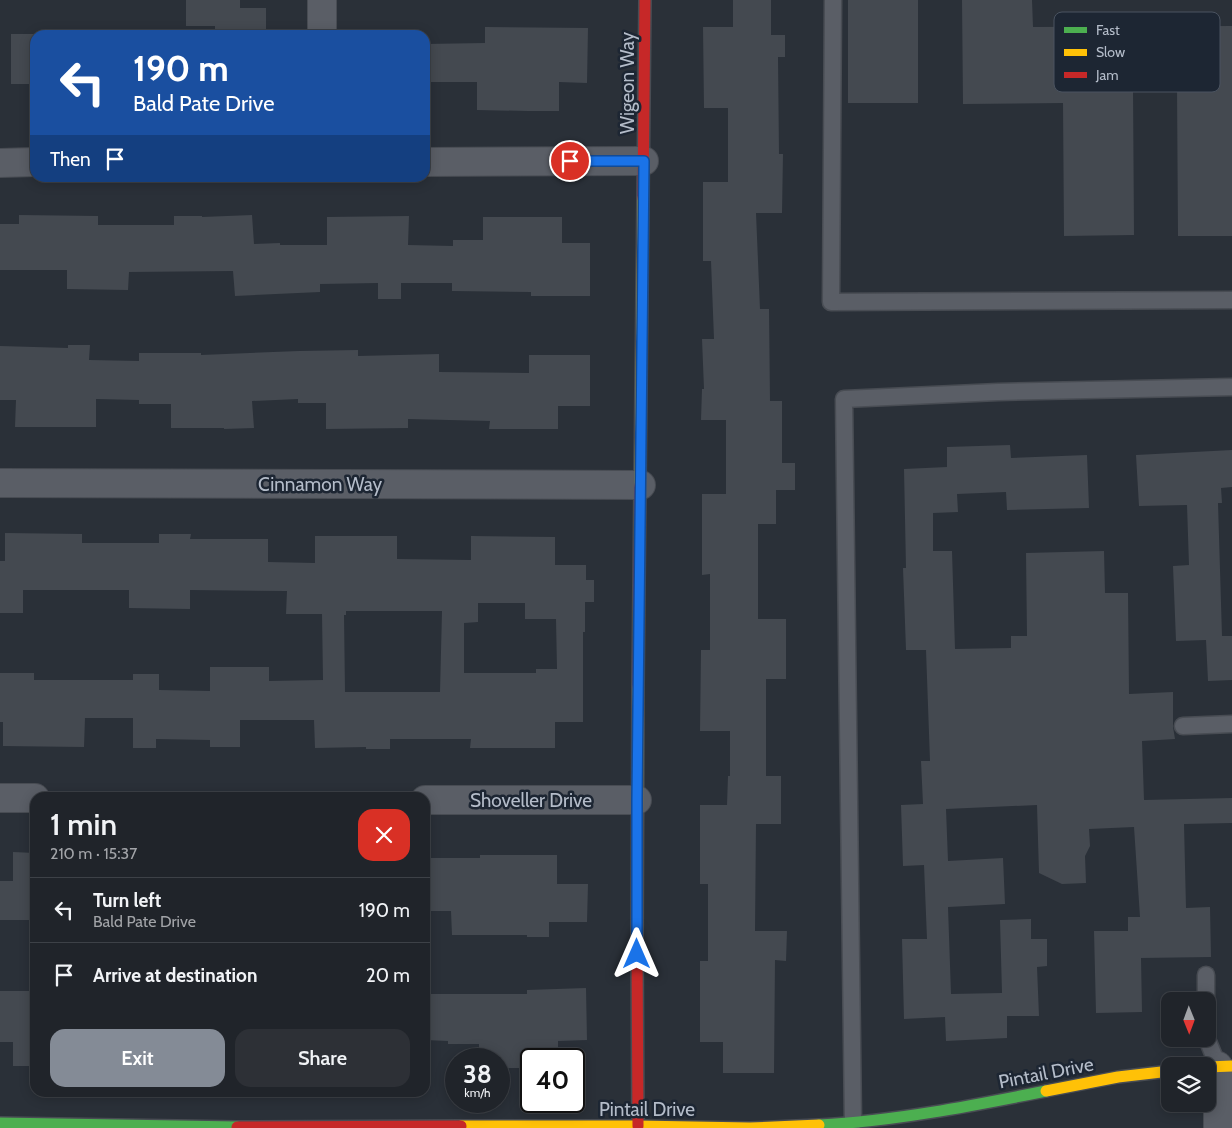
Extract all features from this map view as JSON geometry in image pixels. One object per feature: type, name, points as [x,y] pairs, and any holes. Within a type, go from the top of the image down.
[{"type":"street","points":[[322,0],[322,30]]},
{"type":"street","name":"Wigeon Way","points":[[638,1126],[637,800],[645,0]]},
{"type":"street","points":[[430,162],[644,161]]},
{"type":"street","points":[[0,162],[30,162]]},
{"type":"street","name":"Cinnamon Way","points":[[0,483],[641,485]]},
{"type":"street","points":[[0,798],[30,798]]},
{"type":"street","name":"Shoveller Drive","points":[[430,800],[637,800]]},
{"type":"street","points":[[1218,1128],[1219,1066]]},
{"type":"street","name":"Pintail Drive","points":[[0,1123],[262,1127],[638,1126],[750,1128],[853,1123],[955,1109],[1118,1077],[1161,1072]]},
{"type":"lane","points":[[833,0],[831,302],[1232,300]]},
{"type":"lane","points":[[853,1123],[844,399],[998,392],[1232,387]]},
{"type":"lane","points":[[1183,726],[1232,724]]},
{"type":"lane","points":[[1206,975],[1206,992]]},
{"type":"lane","points":[[1211,1048],[1219,1066]]},
{"type":"building","points":[[186,0],[240,0],[240,8],[266,8],[266,30],[215,30],[215,26],[186,26]]},
{"type":"building","points":[[733,0],[771,0],[771,35],[785,35],[785,57],[778,57],[779,154],[783,154],[782,213],[756,213],[760,309],[769,309],[770,401],[782,401],[782,463],[795,463],[795,490],[776,490],[776,524],[758,524],[758,619],[786,619],[786,679],[766,679],[766,776],[781,776],[781,824],[756,824],[755,931],[787,931],[786,961],[775,960],[774,1073],[723,1073],[723,1042],[700,1042],[700,961],[708,961],[708,884],[700,884],[700,805],[727,805],[728,776],[730,776],[730,731],[700,731],[701,650],[710,650],[710,574],[702,575],[702,494],[726,494],[726,420],[701,420],[702,389],[704,389],[702,339],[714,339],[711,261],[703,261],[703,182],[728,182],[728,108],[704,108],[703,27],[733,27]]},
{"type":"building","points":[[848,0],[918,0],[918,103],[848,103]]},
{"type":"building","points":[[962,0],[1032,0],[1033,27],[1054,27],[1054,92],[1133,92],[1134,235],[1064,236],[1063,103],[963,104]]},
{"type":"building","points":[[1220,26],[1232,26],[1232,236],[1178,236],[1177,92],[1220,92]]},
{"type":"building","points":[[485,27],[588,28],[587,83],[559,82],[559,111],[528,111],[477,110],[477,82],[430,82],[430,44],[485,43]]},
{"type":"building","points":[[11,34],[30,34],[30,84],[11,84]]},
{"type":"building","points":[[19,215],[98,216],[98,225],[174,225],[174,216],[252,215],[254,244],[280,243],[280,245],[327,245],[327,217],[409,216],[408,245],[453,246],[453,240],[483,240],[483,217],[562,217],[562,243],[590,243],[590,296],[531,296],[531,292],[452,291],[452,283],[401,283],[401,299],[378,299],[378,283],[320,284],[320,292],[235,296],[233,271],[129,272],[128,290],[67,289],[67,270],[0,270],[0,224],[19,224]]},
{"type":"building","points":[[68,345],[90,345],[89,360],[139,361],[139,353],[201,353],[201,355],[358,350],[358,356],[439,354],[439,372],[529,373],[529,355],[590,355],[590,406],[558,406],[558,429],[489,429],[490,421],[408,419],[408,428],[326,429],[326,403],[298,403],[298,399],[252,401],[254,428],[224,429],[171,428],[171,404],[139,404],[139,400],[96,399],[96,427],[15,427],[16,400],[0,400],[0,346],[68,348]]},
{"type":"building","points":[[1010,445],[1011,458],[1087,455],[1089,508],[1007,510],[1006,492],[957,494],[958,512],[933,513],[933,551],[952,551],[955,649],[1011,648],[1011,636],[1027,636],[1026,553],[1104,551],[1105,593],[1128,593],[1129,694],[1173,692],[1175,739],[1142,741],[1144,800],[1232,798],[1232,823],[1184,824],[1186,908],[1210,907],[1211,957],[1141,958],[1142,1012],[1096,1013],[1094,931],[1128,931],[1128,917],[1140,917],[1134,827],[1089,829],[1090,846],[1085,856],[1086,883],[1062,884],[1039,873],[1037,805],[946,809],[948,861],[1003,858],[1005,904],[948,907],[951,994],[1002,993],[1000,920],[1031,919],[1031,939],[1047,939],[1047,966],[1037,967],[1039,1016],[1007,1016],[1007,1038],[946,1041],[945,1017],[904,1019],[902,939],[927,939],[924,865],[903,866],[901,805],[923,804],[921,761],[930,761],[926,650],[906,650],[903,568],[906,568],[904,469],[947,467],[947,447]]},
{"type":"building","points":[[1232,450],[1232,487],[1221,488],[1222,503],[1218,503],[1222,636],[1232,636],[1232,680],[1208,681],[1206,640],[1176,641],[1173,566],[1189,565],[1187,505],[1139,506],[1136,455]]},
{"type":"building","points":[[5,533],[82,534],[82,543],[159,543],[159,534],[191,534],[190,539],[268,539],[268,562],[315,563],[315,536],[397,536],[397,559],[471,560],[471,536],[555,537],[555,565],[586,565],[586,580],[594,580],[594,602],[585,602],[583,722],[555,722],[555,748],[470,748],[471,739],[390,739],[390,749],[366,749],[366,747],[315,748],[314,720],[240,720],[240,747],[210,747],[210,740],[156,739],[156,748],[133,748],[133,718],[85,718],[84,747],[3,746],[3,722],[0,722],[0,673],[34,673],[34,680],[133,680],[133,674],[159,674],[159,690],[210,691],[210,667],[269,667],[269,681],[323,680],[322,614],[286,614],[287,591],[190,590],[190,609],[129,608],[129,590],[23,590],[23,613],[0,613],[0,561],[5,561]],"holes":[[[478,603],[525,603],[525,619],[556,619],[557,669],[536,669],[536,673],[464,673],[464,623],[478,622]],[[346,611],[442,611],[440,692],[345,692],[344,615],[346,615]]]},
{"type":"building","points":[[13,852],[30,853],[30,920],[0,920],[0,881],[13,881]]},
{"type":"building","points":[[480,855],[557,855],[557,884],[588,884],[587,922],[549,922],[549,937],[527,937],[527,935],[452,935],[451,911],[430,911],[430,858],[480,858]]},
{"type":"building","points":[[586,988],[587,1040],[558,1041],[558,1048],[520,1048],[520,1068],[510,1068],[510,1048],[479,1048],[479,1044],[448,1044],[448,1041],[430,1040],[430,994],[527,994],[527,990]]},
{"type":"building","points":[[0,991],[30,991],[30,1066],[13,1066],[13,1042],[0,1042]]},
{"type":"traffic: fast","points":[[819,1125],[904,1116],[1046,1091]]},
{"type":"traffic: fast","points":[[0,1123],[237,1127]]},
{"type":"traffic: slow","points":[[640,485],[643,198]]},
{"type":"traffic: slow","points":[[637,946],[638,687]]},
{"type":"traffic: slow","points":[[1216,1067],[1232,1066]]},
{"type":"traffic: slow","points":[[1046,1091],[1118,1077],[1161,1072]]},
{"type":"traffic: slow","points":[[461,1126],[750,1128],[819,1125]]},
{"type":"traffic: jam","points":[[643,198],[645,0]]},
{"type":"traffic: jam","points":[[638,687],[640,485]]},
{"type":"traffic: jam","points":[[637,946],[638,1126]]},
{"type":"traffic: jam","points":[[237,1127],[461,1126]]},
{"type":"route","points":[[570,161],[644,161],[637,954]]}]
